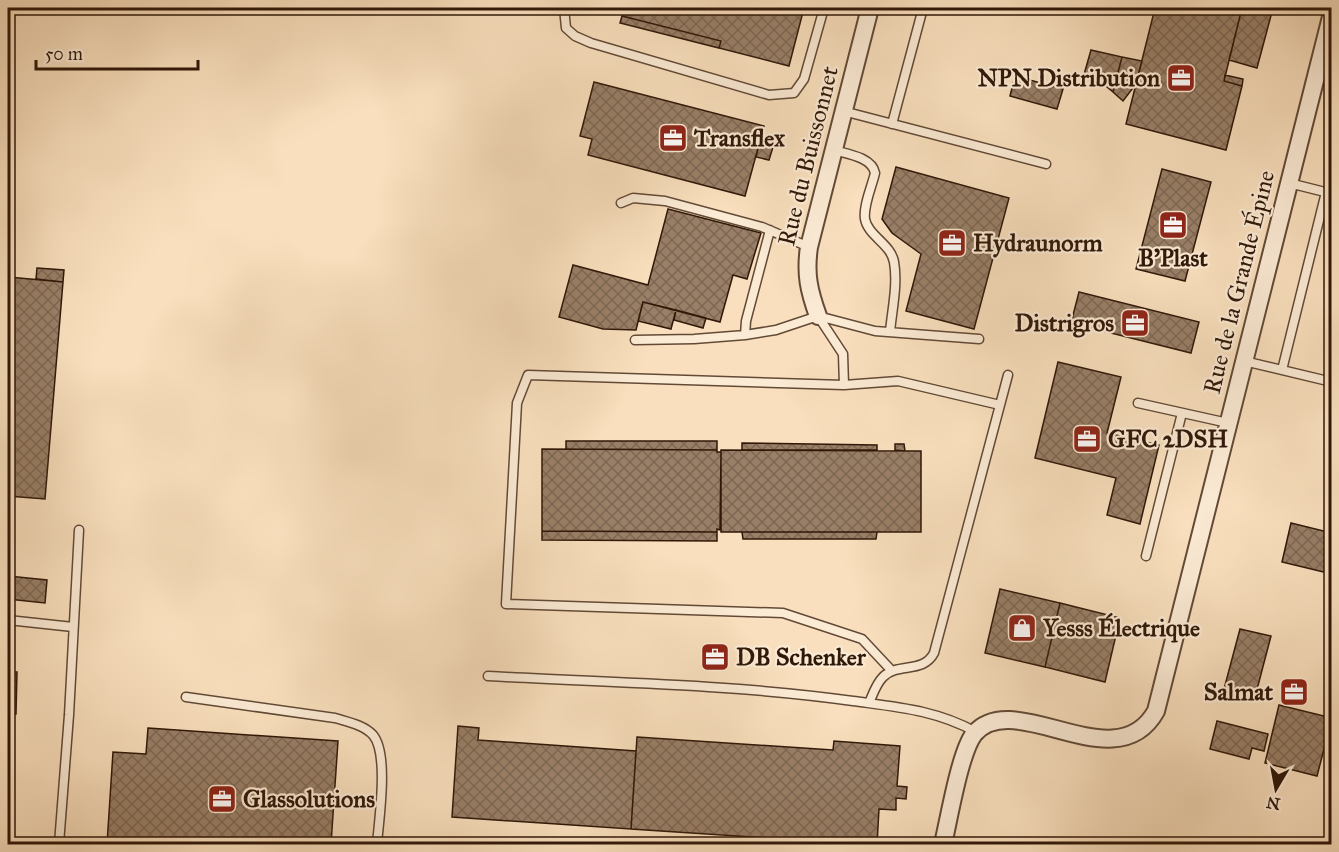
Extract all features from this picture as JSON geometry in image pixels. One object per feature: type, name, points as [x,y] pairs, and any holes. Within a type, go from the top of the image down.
[{"type":"street","name":"Rue du Buissonnet","points":[[818,316],[810,295],[806,270],[809,247],[870,8]]},
{"type":"street","name":"Rue de la Grande Épine","points":[[976,732],[999,721],[1016,721],[1110,739],[1124,738],[1137,733],[1149,724],[1156,711],[1332,13]]},
{"type":"street","points":[[943,844],[963,759],[969,742],[976,732]]},
{"type":"lane","points":[[564,8],[566,28],[575,36],[591,43],[742,88],[785,95],[794,93],[804,80],[824,8]]},
{"type":"lane","points":[[892,124],[923,8]]},
{"type":"lane","points":[[843,111],[1046,164]]},
{"type":"lane","points":[[833,150],[860,158],[874,168],[875,173],[865,218],[868,227],[885,245],[894,259],[895,276],[890,332]]},
{"type":"lane","points":[[1282,370],[1329,193],[1289,183]]},
{"type":"lane","points":[[621,203],[633,198],[665,201],[770,230],[809,247]]},
{"type":"lane","points":[[745,334],[746,321],[770,230]]},
{"type":"lane","points":[[818,316],[843,354],[844,385]]},
{"type":"lane","points":[[635,340],[694,339],[776,330],[818,316],[874,331],[979,339]]},
{"type":"lane","points":[[1244,361],[1332,382]]},
{"type":"lane","points":[[892,671],[862,639],[783,613],[506,604],[517,403],[528,375],[844,385],[898,381],[1000,405]]},
{"type":"lane","points":[[869,703],[883,676],[892,671],[925,664],[930,661],[934,653],[1008,375]]},
{"type":"lane","points":[[1138,403],[1228,423]]},
{"type":"lane","points":[[1146,556],[1182,413]]},
{"type":"lane","points":[[59,844],[78,530]]},
{"type":"lane","points":[[8,620],[73,627]]},
{"type":"lane","points":[[488,676],[792,692],[914,709],[948,717],[976,732]]},
{"type":"lane","points":[[186,697],[335,718],[357,724],[373,735],[381,749],[382,764],[378,844]]},
{"type":"building","points":[[624,8],[804,8],[789,66],[719,48],[721,41],[622,16]]},
{"type":"building","name":"NPN Distribution","points":[[1155,8],[1242,8],[1224,81],[1242,86],[1226,150],[1126,124]]},
{"type":"building","points":[[1242,8],[1273,8],[1257,68],[1229,60]]},
{"type":"building","points":[[622,16],[721,41],[719,48],[620,23]]},
{"type":"building","points":[[1091,50],[1122,57],[1113,92],[1102,83],[1083,78]]},
{"type":"building","points":[[1122,57],[1142,61],[1136,84],[1123,101],[1113,92]]},
{"type":"building","points":[[1225,75],[1243,79],[1242,86],[1224,81]]},
{"type":"building","points":[[1015,76],[1063,89],[1057,109],[1010,96]]},
{"type":"building","name":"Transflex","points":[[594,82],[764,126],[745,196],[588,155],[592,139],[580,136]]},
{"type":"building","points":[[759,144],[773,147],[769,160],[756,157]]},
{"type":"building","name":"Hydraunorm","points":[[896,167],[1009,198],[974,329],[906,311],[921,254],[892,233],[882,219]]},
{"type":"building","name":"B’Plast","points":[[1162,169],[1211,182],[1185,281],[1136,269]]},
{"type":"building","points":[[668,209],[761,233],[747,279],[733,275],[720,322],[643,302],[636,330],[603,329],[559,317],[573,265],[648,285]]},
{"type":"building","points":[[37,268],[64,270],[63,282],[36,279]]},
{"type":"building","points":[[8,277],[63,282],[45,499],[8,496]]},
{"type":"building","name":"Distrigros","points":[[1079,292],[1199,322],[1191,353],[1071,323]]},
{"type":"building","points":[[643,302],[676,310],[671,329],[638,321]]},
{"type":"building","points":[[676,310],[706,318],[703,328],[674,320]]},
{"type":"building","name":"GFC 2DSH","points":[[1058,362],[1121,377],[1107,433],[1159,445],[1140,524],[1107,515],[1116,478],[1035,458]]},
{"type":"building","points":[[566,441],[717,441],[717,450],[566,449]]},
{"type":"building","points":[[742,443],[877,445],[877,450],[742,450]]},
{"type":"building","points":[[895,444],[904,444],[905,451],[895,450]]},
{"type":"building","points":[[542,449],[717,450],[721,452],[720,530],[717,529],[717,532],[542,531]]},
{"type":"building","points":[[721,450],[921,451],[921,532],[721,532]]},
{"type":"building","points":[[1291,523],[1332,533],[1332,574],[1282,562]]},
{"type":"building","points":[[542,531],[717,532],[717,541],[542,540]]},
{"type":"building","points":[[742,532],[877,532],[876,539],[743,539]]},
{"type":"building","points":[[8,576],[47,580],[45,603],[8,599]]},
{"type":"building","name":"Yesss Électrique","points":[[1000,589],[1060,603],[1045,667],[985,653]]},
{"type":"building","points":[[1060,603],[1120,618],[1105,682],[1045,667]]},
{"type":"building","points":[[1240,629],[1271,636],[1255,697],[1224,689]]},
{"type":"building","points":[[8,672],[17,672],[16,714],[8,714]]},
{"type":"building","points":[[1279,705],[1332,718],[1317,776],[1265,763]]},
{"type":"building","points":[[1217,721],[1268,734],[1264,751],[1252,748],[1249,759],[1210,749]]},
{"type":"building","points":[[458,726],[479,728],[478,740],[636,751],[631,829],[452,817]]},
{"type":"building","name":"Glassolutions","points":[[148,728],[338,741],[331,844],[107,844],[113,752],[146,754]]},
{"type":"building","points":[[637,737],[833,750],[834,741],[900,746],[897,786],[907,787],[906,799],[896,798],[896,810],[879,809],[877,844],[827,844],[827,842],[631,829]]},
{"type":"place","name":"NPN Distribution","points":[[1181,78]]},
{"type":"place","name":"Transflex","points":[[673,138]]},
{"type":"place","name":"B’Plast","points":[[1173,225]]},
{"type":"place","name":"Hydraunorm","points":[[952,243]]},
{"type":"place","name":"Distrigros","points":[[1135,323]]},
{"type":"place","name":"GFC 2DSH","points":[[1087,439]]},
{"type":"place","name":"Yesss Électrique","points":[[1022,628]]},
{"type":"place","name":"DB Schenker","points":[[715,657]]},
{"type":"place","name":"Salmat","points":[[1294,692]]},
{"type":"place","name":"Glassolutions","points":[[222,799]]}]
